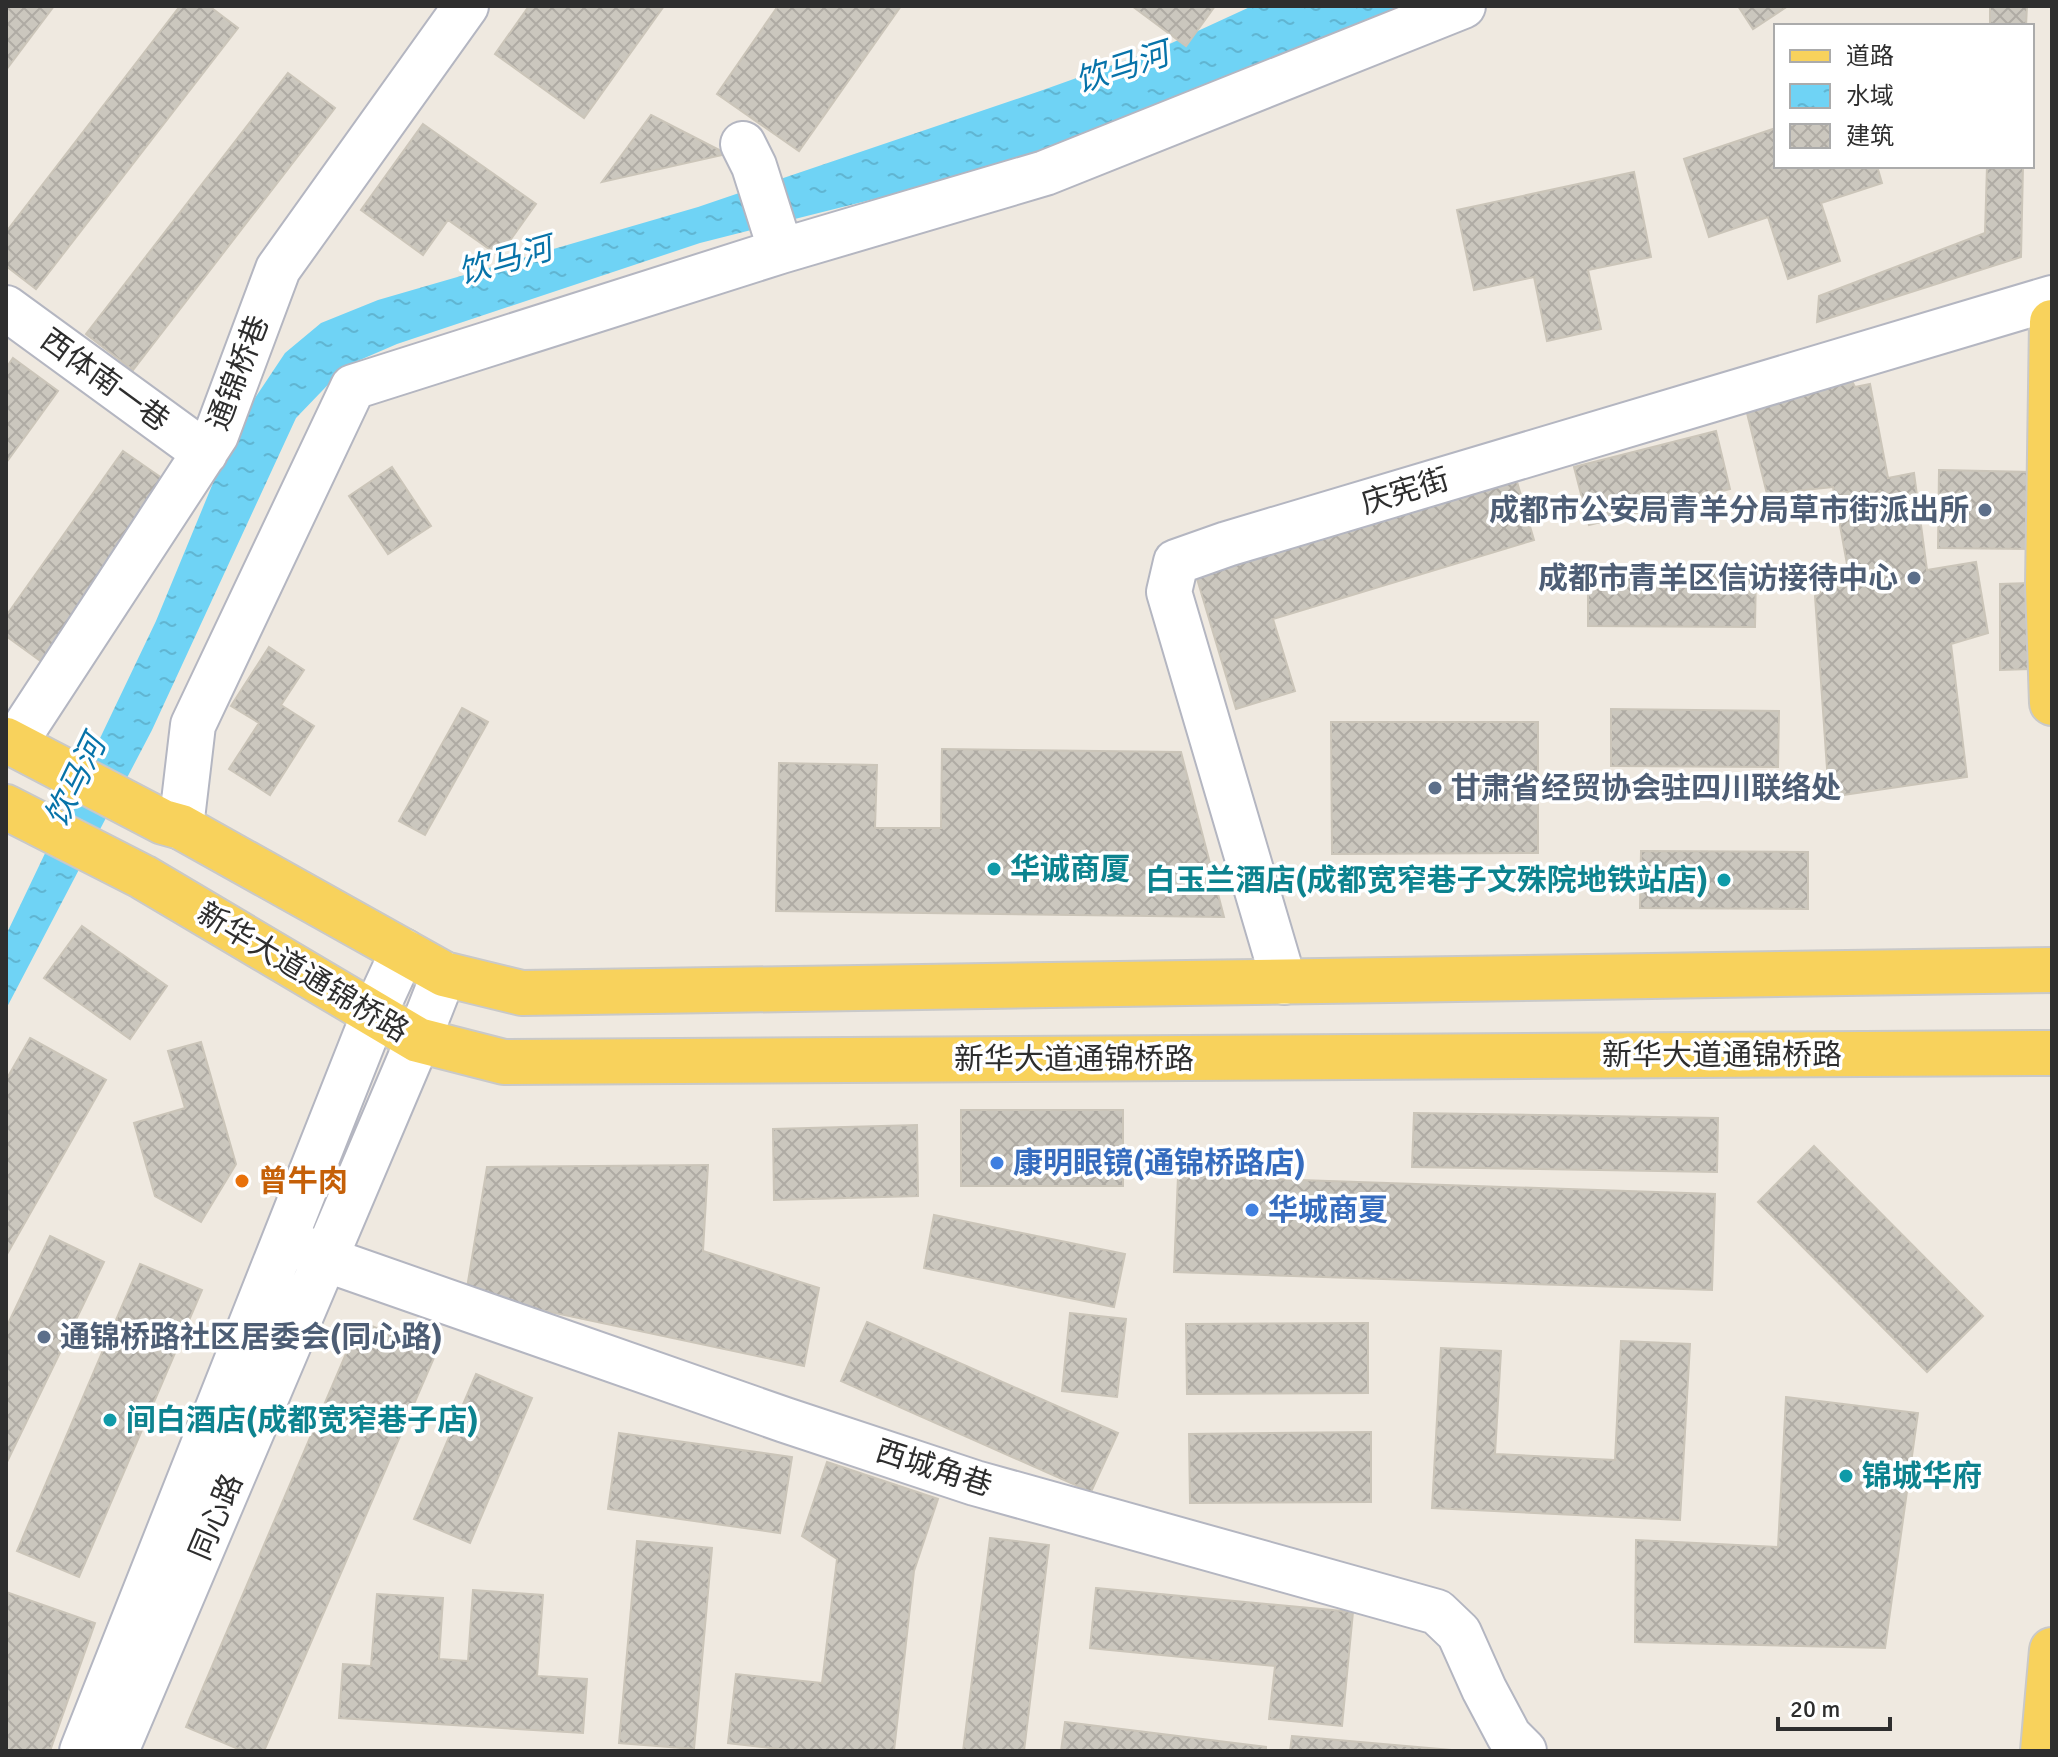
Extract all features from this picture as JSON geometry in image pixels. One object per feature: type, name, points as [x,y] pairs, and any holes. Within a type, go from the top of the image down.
[{"type":"main road","points":[[2052,322],[2052,703]]},
{"type":"main road","points":[[18,746],[172,824],[444,974],[522,993],[2052,970]]},
{"type":"main road","name":"新华大道通锦桥路","points":[[6,807],[143,877],[418,1040],[504,1062],[2052,1053]]},
{"type":"main road","points":[[2043,1751],[2052,1650]]},
{"type":"street","name":"通锦桥巷","points":[[18,746],[216,435],[278,269],[466,6]]},
{"type":"street","points":[[172,824],[193,725],[353,387],[781,251],[1045,173],[1463,6]]},
{"type":"street","points":[[748,155],[781,251]]},
{"type":"street","name":"庆宪街","points":[[1284,982],[1169,592],[1176,562],[2052,298]]},
{"type":"street","name":"西体南一巷","points":[[6,308],[205,453]]},
{"type":"street","points":[[82,1751],[374,1014],[403,951]]},
{"type":"street","name":"同心路","points":[[116,1751],[444,974]]},
{"type":"street","name":"西城角巷","points":[[285,1239],[325,1259],[975,1483],[1437,1612],[1459,1633],[1509,1736],[1524,1751]]},
{"type":"water","name":"饮马河","points":[[1252,6],[1417,6],[1132,129],[930,185],[700,243],[397,344],[346,366],[296,418],[152,730],[6,1009],[6,935],[156,621],[237,425],[285,353],[321,323],[378,300],[698,207],[1043,90],[1163,47]]},
{"type":"building","points":[[6,6],[54,6],[6,70]]},
{"type":"building","points":[[180,6],[209,6],[238,28],[36,289],[6,266],[6,232]]},
{"type":"building","points":[[529,6],[664,6],[584,118],[495,54]]},
{"type":"building","points":[[778,6],[901,6],[799,151],[717,94]]},
{"type":"building","points":[[1132,6],[1215,6],[1186,46]]},
{"type":"building","points":[[1738,6],[1788,6],[1753,29]]},
{"type":"building","points":[[1990,6],[2027,6],[2026,24],[1990,24]]},
{"type":"building","points":[[288,73],[335,108],[133,370],[86,334]]},
{"type":"building","points":[[651,115],[727,154],[602,182]]},
{"type":"building","points":[[423,124],[536,204],[499,256],[448,220],[423,255],[361,210]]},
{"type":"building","points":[[1774,129],[1774,168],[1878,168],[1882,183],[1821,203],[1840,261],[1788,279],[1768,217],[1709,237],[1684,159]]},
{"type":"building","points":[[1987,168],[2023,168],[2021,257],[1817,322],[1819,296],[1985,233]]},
{"type":"building","points":[[1634,172],[1651,257],[1588,270],[1601,329],[1547,341],[1534,277],[1474,290],[1457,210]]},
{"type":"building","points":[[13,358],[58,391],[6,463],[6,368]]},
{"type":"building","name":"成都市青羊区信访接待中心","points":[[1849,375],[1855,387],[1870,384],[1888,478],[1914,473],[1927,570],[1976,562],[1988,633],[1951,644],[1967,777],[1829,797],[1815,596],[1826,587],[1851,586],[1833,487],[1767,494],[1744,401]]},
{"type":"building","points":[[1716,431],[1730,489],[1589,525],[1574,467]]},
{"type":"building","points":[[123,451],[169,483],[42,662],[6,636],[6,616]]},
{"type":"building","points":[[392,467],[431,526],[388,554],[349,496]]},
{"type":"building","name":"成都市公安局青羊分局草市街派出所","points":[[1939,470],[2033,472],[2031,549],[1938,548]]},
{"type":"building","points":[[1515,475],[1534,540],[1273,619],[1295,691],[1236,709],[1195,572]]},
{"type":"building","points":[[1588,569],[1756,570],[1755,627],[1588,626]]},
{"type":"building","points":[[2029,583],[2030,669],[2000,670],[2000,584]]},
{"type":"building","points":[[269,647],[304,670],[281,705],[314,726],[270,795],[229,769],[259,723],[231,706]]},
{"type":"building","points":[[462,708],[488,722],[425,835],[399,821]]},
{"type":"building","points":[[1611,709],[1779,711],[1778,767],[1611,766]]},
{"type":"building","name":"甘肃省经贸协会驻四川联络处","points":[[1331,722],[1538,722],[1538,853],[1332,854]]},
{"type":"building","name":"华诚商厦","points":[[942,749],[1181,752],[1224,917],[776,911],[779,763],[877,765],[875,828],[941,828]]},
{"type":"building","name":"白玉兰酒店(成都宽窄巷子文殊院地铁站店)","points":[[1641,851],[1808,852],[1808,909],[1640,908]]},
{"type":"building","points":[[82,926],[167,986],[130,1039],[44,978]]},
{"type":"building","points":[[30,1038],[106,1080],[6,1256],[6,1080]]},
{"type":"building","points":[[201,1042],[236,1164],[201,1222],[155,1196],[134,1123],[185,1108],[168,1051]]},
{"type":"building","points":[[961,1110],[1123,1110],[1123,1186],[961,1186]]},
{"type":"building","points":[[1414,1113],[1718,1118],[1717,1172],[1412,1167]]},
{"type":"building","points":[[917,1125],[918,1196],[774,1200],[773,1129]]},
{"type":"building","points":[[1814,1146],[1983,1316],[1927,1372],[1758,1202]]},
{"type":"building","points":[[708,1165],[703,1251],[819,1288],[804,1366],[466,1294],[487,1167]]},
{"type":"building","points":[[1178,1176],[1715,1194],[1712,1290],[1174,1272]]},
{"type":"building","points":[[934,1215],[1125,1254],[1114,1307],[924,1268]]},
{"type":"building","points":[[50,1236],[104,1262],[6,1464],[6,1328]]},
{"type":"building","name":"间白酒店(成都宽窄巷子店)","points":[[140,1264],[202,1290],[79,1577],[17,1551]]},
{"type":"building","points":[[1070,1313],[1126,1319],[1117,1397],[1062,1391]]},
{"type":"building","points":[[360,1321],[436,1353],[264,1751],[243,1751],[186,1727]]},
{"type":"building","points":[[867,1322],[1118,1433],[1091,1492],[841,1381]]},
{"type":"building","points":[[1368,1323],[1368,1393],[1187,1394],[1186,1324]]},
{"type":"building","points":[[1621,1341],[1690,1344],[1680,1520],[1432,1508],[1441,1348],[1501,1351],[1495,1454],[1615,1460]]},
{"type":"building","points":[[476,1374],[532,1398],[470,1543],[414,1519]]},
{"type":"building","name":"锦城华府","points":[[1786,1397],[1918,1413],[1885,1648],[1635,1642],[1636,1540],[1778,1547]]},
{"type":"building","points":[[1371,1432],[1371,1502],[1190,1503],[1189,1434]]},
{"type":"building","points":[[619,1433],[792,1457],[780,1533],[608,1509]]},
{"type":"building","points":[[827,1462],[938,1499],[914,1571],[894,1751],[797,1751],[728,1743],[736,1674],[822,1683],[837,1559],[802,1536]]},
{"type":"building","points":[[990,1538],[1049,1545],[1024,1751],[963,1751]]},
{"type":"building","points":[[637,1541],[712,1548],[694,1749],[619,1743]]},
{"type":"building","points":[[1096,1588],[1353,1612],[1342,1726],[1269,1719],[1275,1666],[1090,1648]]},
{"type":"building","points":[[473,1590],[543,1595],[537,1676],[587,1679],[583,1733],[339,1718],[343,1664],[371,1666],[377,1594],[443,1598],[439,1659],[468,1661]]},
{"type":"building","points":[[6,1592],[95,1623],[50,1751],[6,1751]]},
{"type":"building","points":[[1065,1722],[1266,1747],[1266,1751],[1061,1751]]},
{"type":"building","points":[[1292,1736],[1463,1751],[1290,1751]]},
{"type":"place","name":"成都市公安局青羊分局草市街派出所","points":[[1985,510]]},
{"type":"place","name":"成都市青羊区信访接待中心","points":[[1914,578]]},
{"type":"place","name":"甘肃省经贸协会驻四川联络处","points":[[1435,788]]},
{"type":"place","name":"华诚商厦","points":[[994,869]]},
{"type":"place","name":"白玉兰酒店(成都宽窄巷子文殊院地铁站店)","points":[[1724,880]]},
{"type":"place","name":"康明眼镜(通锦桥路店)","points":[[997,1163]]},
{"type":"place","name":"曾牛肉","points":[[242,1181]]},
{"type":"place","name":"华城商夏","points":[[1252,1210]]},
{"type":"place","name":"通锦桥路社区居委会(同心路)","points":[[44,1337]]},
{"type":"place","name":"间白酒店(成都宽窄巷子店)","points":[[110,1420]]},
{"type":"place","name":"锦城华府","points":[[1846,1476]]}]
